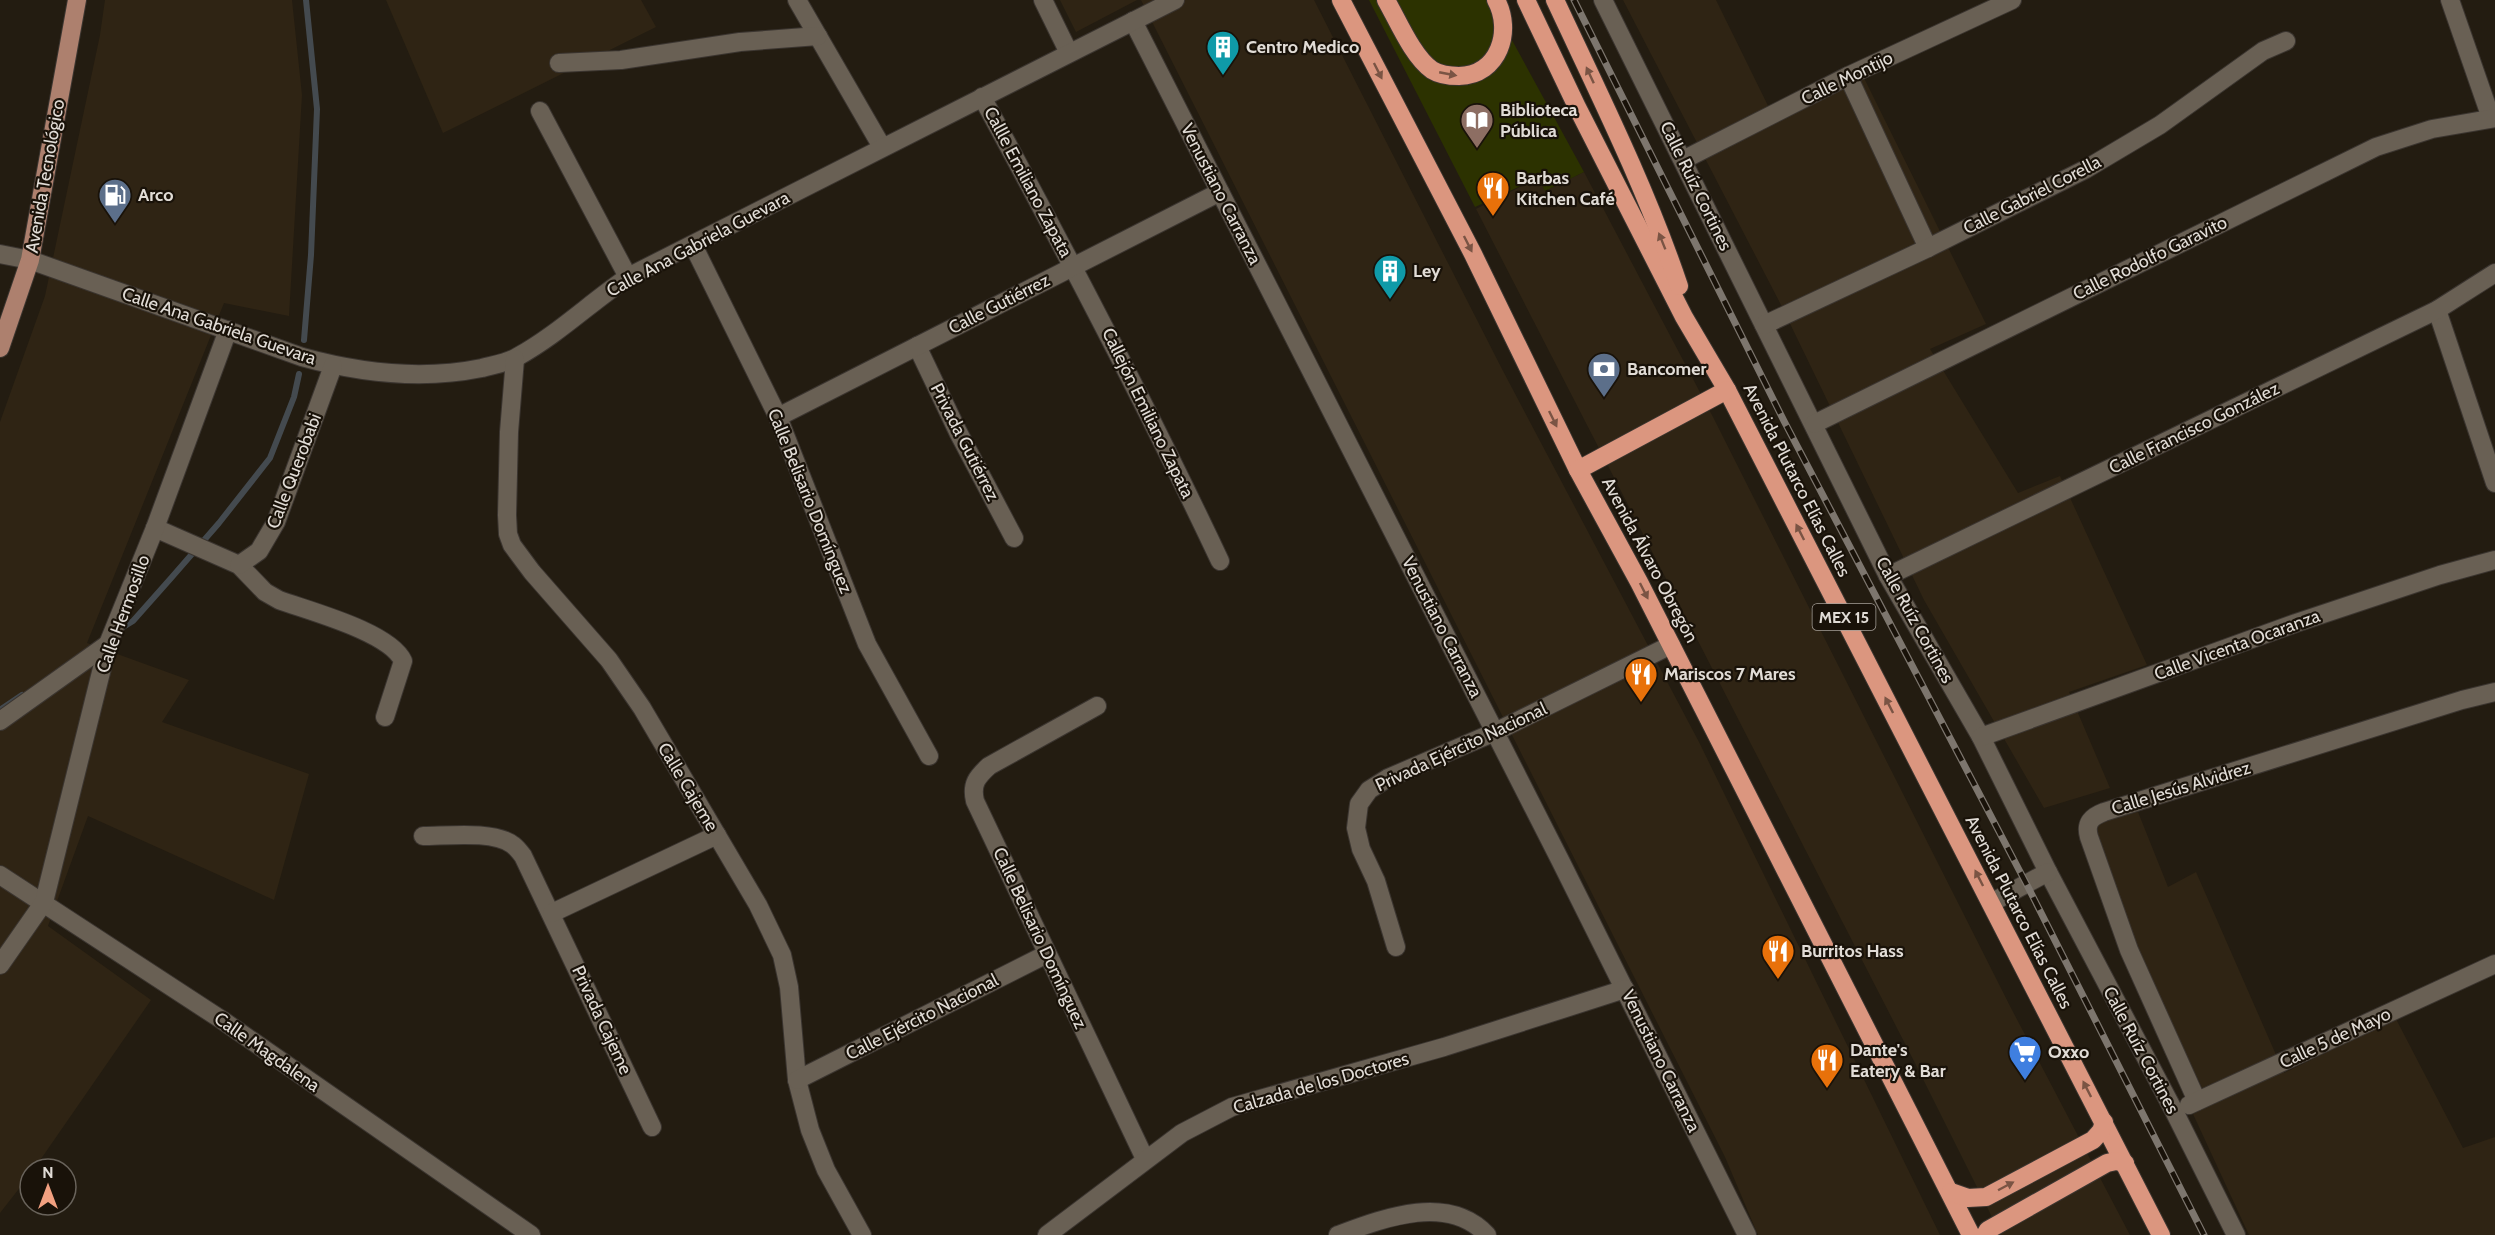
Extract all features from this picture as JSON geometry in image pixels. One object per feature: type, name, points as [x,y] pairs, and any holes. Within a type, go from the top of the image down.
[{"type":"highway","name":"Avenida Álvaro Obregón","points":[[1341,0],[1473,254],[1578,470],[1671,645],[1971,1235]]},
{"type":"highway","points":[[1386,0],[1419,57],[1433,70],[1450,76],[1469,76],[1485,69],[1496,57],[1502,42],[1500,7]]},
{"type":"highway","name":"Avenida Plutarco Elías Calles","points":[[1526,0],[1576,107],[1684,317],[1727,390],[2161,1235]]},
{"type":"highway","points":[[1556,0],[1615,128],[1668,255],[1683,300],[1684,317]]},
{"type":"highway","points":[[1578,470],[1727,390]]},
{"type":"highway","points":[[1951,1192],[1968,1198],[1986,1197],[2093,1140],[2102,1131],[2104,1122]]},
{"type":"highway","points":[[1985,1235],[1988,1230],[2107,1163],[2116,1161],[2126,1163]]},
{"type":"main road","name":"Avenida Tecnológico","points":[[0,348],[30,260],[77,0]]},
{"type":"street","points":[[797,0],[882,147]]},
{"type":"street","points":[[1042,0],[1069,53]]},
{"type":"street","name":"Calle Ana Gabriela Guevara","points":[[0,254],[30,260],[333,366],[400,374],[450,374],[515,359],[628,277],[1175,0]]},
{"type":"street","name":"Calle Ruíz Cortines","points":[[1603,0],[1888,576],[1981,737],[2048,872],[2175,1113],[2236,1235]]},
{"type":"street","name":"Calle Montijo","points":[[1683,160],[1848,76],[2012,0]]},
{"type":"street","points":[[2450,0],[2493,118]]},
{"type":"street","name":"Venustiano Carranza","points":[[1133,21],[1496,732],[1747,1235]]},
{"type":"street","points":[[559,63],[621,60],[740,42],[818,36]]},
{"type":"street","name":"Calle Gabriel Corella","points":[[1764,325],[1928,248],[2086,169],[2160,125],[2263,51],[2286,41]]},
{"type":"street","points":[[1848,76],[1928,248]]},
{"type":"street","name":"Callle Emiliano Zapata","points":[[982,97],[1074,266]]},
{"type":"street","points":[[540,111],[628,277]]},
{"type":"street","name":"Calle Rodolfo Garavito","points":[[1814,424],[2376,147],[2432,129],[2493,118]]},
{"type":"street","name":"Calle Gutiérrez","points":[[778,417],[1220,192]]},
{"type":"street","name":"Calle Belisario Domínguez","points":[[693,246],[778,417],[867,644],[930,756]]},
{"type":"street","name":"Callejón Emiliano Zapata","points":[[1074,266],[1160,434],[1220,561]]},
{"type":"street","name":"Calle Francisco González","points":[[1888,576],[2438,310],[2495,273]]},
{"type":"street","points":[[2438,310],[2495,483]]},
{"type":"street","name":"Calle Hermosillo","points":[[0,965],[44,902],[108,644],[155,528],[228,330]]},
{"type":"street","name":"Privada Gutiérrez","points":[[917,346],[958,432],[1014,538]]},
{"type":"street","name":"Calle Cajeme","points":[[515,359],[509,432],[507,515],[508,534],[512,545],[532,572],[609,660],[642,708],[758,905],[782,955],[789,987],[797,1080],[810,1130],[826,1170],[862,1235]]},
{"type":"street","name":"Calle Querobabi","points":[[239,565],[259,550],[276,522],[333,366]]},
{"type":"street","points":[[155,528],[239,565],[265,592],[370,633],[399,652],[403,661],[385,717]]},
{"type":"street","name":"Calle Vicenta Ocaranza","points":[[1981,737],[2296,623],[2440,575],[2495,560]]},
{"type":"street","points":[[0,721],[108,644]]},
{"type":"street","name":"Privada Ejército Nacional","points":[[1396,947],[1376,881],[1361,849],[1356,828],[1359,804],[1369,790],[1388,778],[1496,732],[1671,645]]},
{"type":"street","name":"Calle Jesús Alvidrez","points":[[2198,1101],[2129,950],[2086,828],[2089,822],[2094,816],[2104,812],[2462,700],[2495,692]]},
{"type":"street","name":"Calle Belisario Domínguez","points":[[1097,706],[989,766],[979,776],[973,790],[975,801],[1145,1159]]},
{"type":"street","name":"Privada Cajeme","points":[[423,836],[487,836],[504,840],[513,845],[523,856],[652,1126]]},
{"type":"street","points":[[552,913],[717,836]]},
{"type":"street","points":[[1991,903],[2048,872]]},
{"type":"street","name":"Calle Magdalena","points":[[0,874],[231,1026],[531,1235]]},
{"type":"street","name":"Calle Ejército Nacional","points":[[797,1080],[1047,954]]},
{"type":"street","name":"Calle 5 de Mayo","points":[[2175,1113],[2495,964]]},
{"type":"street","name":"Calzada de los Doctores","points":[[1047,1235],[1182,1133],[1232,1107],[1444,1047],[1625,989]]},
{"type":"street","points":[[1338,1235],[1390,1218],[1423,1211],[1455,1214],[1478,1225],[1487,1235]]},
{"type":"shaded area","points":[[105,0],[292,0],[302,95],[289,316],[224,303],[87,643],[189,680],[162,722],[309,774],[274,900],[88,816],[48,926],[151,1000],[42,1157],[18,1157],[18,1190],[0,1213],[0,422],[45,296],[100,35]]},
{"type":"shaded area","points":[[386,0],[641,0],[656,27],[443,133]]},
{"type":"shaded area","points":[[1060,0],[1137,0],[1076,32]]},
{"type":"shaded area","points":[[1141,0],[1314,0],[1502,369],[1699,742],[1940,1235],[1758,1235],[1725,1157]]},
{"type":"shaded area","points":[[1623,0],[1716,0],[1776,122],[1864,78],[1986,324],[1930,349],[2018,493],[2060,476],[2147,665],[2069,692],[2110,788],[2044,808],[1924,600],[1780,303]]},
{"type":"shaded area","points":[[1584,172],[1713,417],[2011,1008],[2130,1235],[2001,1235],[1476,209],[1538,178],[1546,190]]},
{"type":"shaded area","points":[[2138,812],[2168,887],[2196,872],[2284,1073],[2396,1019],[2463,1148],[2495,1137],[2495,1235],[2249,1235],[2193,1114],[2210,1104],[2133,945],[2092,824]]},
{"type":"green space","points":[[1369,0],[1490,0],[1584,172],[1545,191],[1538,178],[1475,207]]},
{"type":"waterway","points":[[304,340],[311,255],[317,109],[306,0]]},
{"type":"waterway","points":[[120,629],[133,621],[172,577],[219,523],[270,458],[294,397],[299,374]]},
{"type":"waterway","points":[[0,710],[22,695]]},
{"type":"railway","points":[[1574,0],[1784,421],[2027,885],[2204,1235]]},
{"type":"place","name":"Centro Medico","points":[[1223,76]]},
{"type":"place","name":"Biblioteca Pública","points":[[1477,149]]},
{"type":"place","name":"Barbas Kitchen Café","points":[[1493,217]]},
{"type":"place","name":"Arco","points":[[115,224]]},
{"type":"place","name":"Ley","points":[[1390,300]]},
{"type":"place","name":"Bancomer","points":[[1604,398]]},
{"type":"place","name":"Mariscos 7 Mares","points":[[1641,703]]},
{"type":"place","name":"Burritos Hass","points":[[1778,980]]},
{"type":"place","name":"Oxxo","points":[[2025,1081]]},
{"type":"place","name":"Dante's Eatery & Bar","points":[[1827,1089]]}]
